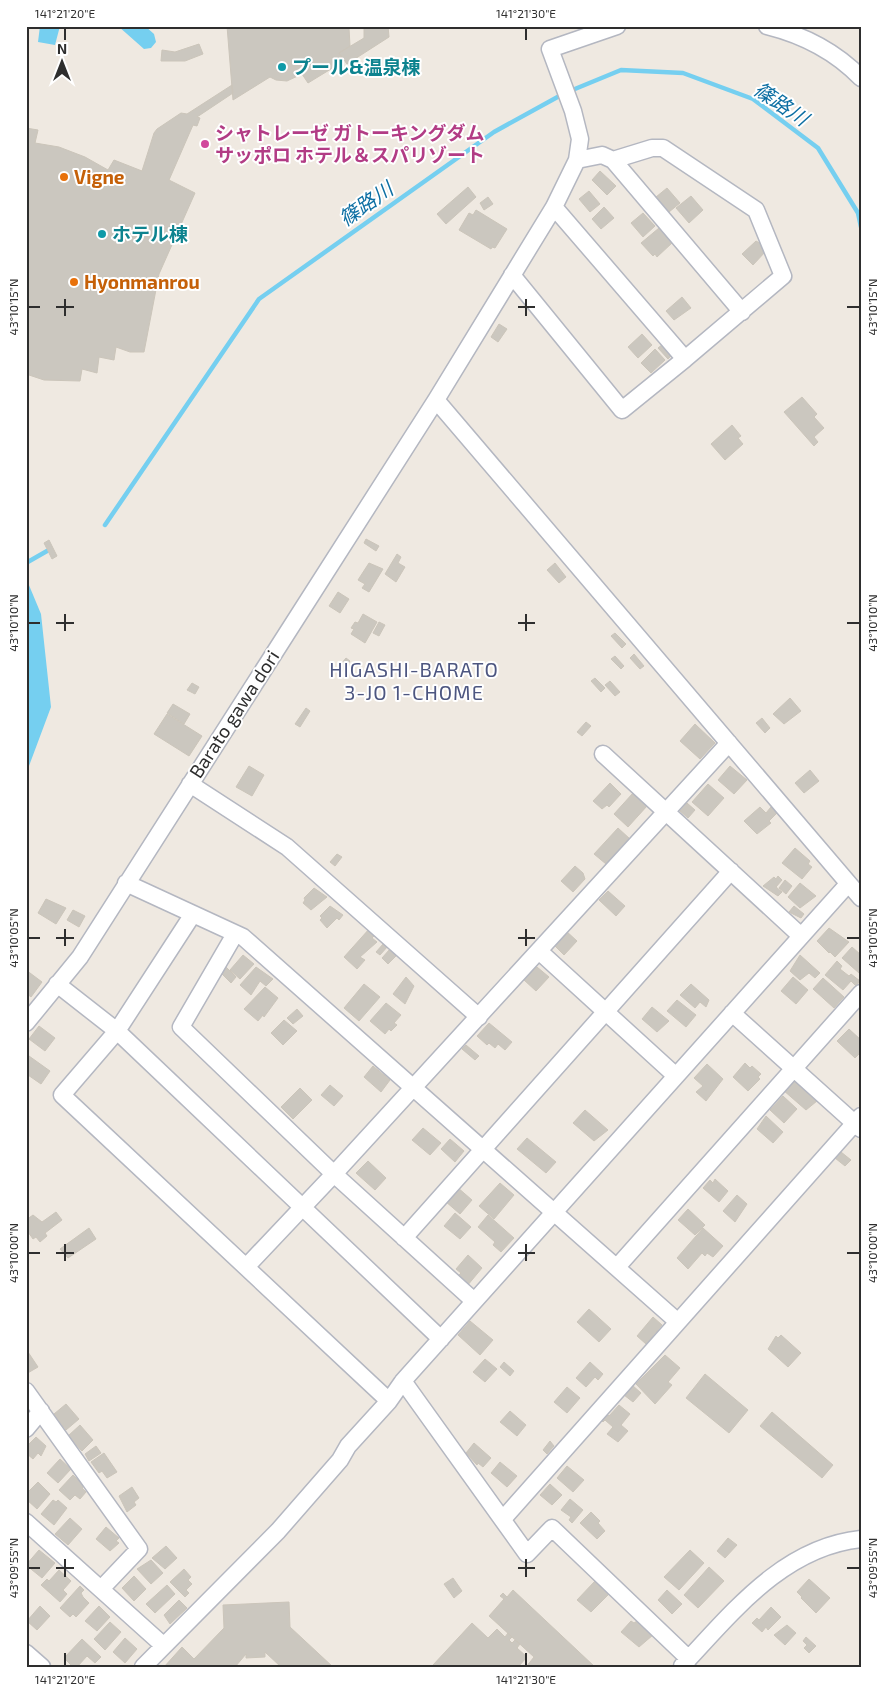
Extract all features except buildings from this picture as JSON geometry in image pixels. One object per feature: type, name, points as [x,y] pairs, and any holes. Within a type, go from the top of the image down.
[{"type":"street","points":[[617,26],[550,49],[573,112],[580,139],[577,160],[602,156],[613,160],[742,312]]},
{"type":"street","points":[[767,26],[787,31],[830,50],[861,78]]},
{"type":"street","points":[[512,275],[622,410],[783,276],[756,210],[663,148],[652,148],[613,160]]},
{"type":"street","name":"Barato gawa dori","points":[[26,1023],[80,957],[436,400],[554,206],[577,160]]},
{"type":"street","points":[[554,206],[684,359]]},
{"type":"street","points":[[436,400],[861,898]]},
{"type":"street","points":[[246,1267],[414,1088],[728,743]]},
{"type":"street","points":[[603,754],[801,936]]},
{"type":"street","points":[[190,784],[287,847],[479,1017]]},
{"type":"street","points":[[404,1238],[731,871]]},
{"type":"street","points":[[126,883],[236,934],[250,944],[678,1322]]},
{"type":"street","points":[[143,1667],[278,1532],[340,1460],[348,1446],[389,1401],[403,1381],[474,1300],[848,884]]},
{"type":"street","points":[[194,914],[117,1030],[62,1094],[389,1401]]},
{"type":"street","points":[[236,934],[181,1027],[334,1174],[474,1300]]},
{"type":"street","points":[[538,951],[676,1076]]},
{"type":"street","points":[[58,984],[117,1030],[301,1208],[441,1339]]},
{"type":"street","points":[[617,1267],[861,993]]},
{"type":"street","points":[[503,1519],[678,1322],[859,1123],[732,1013]]},
{"type":"street","points":[[403,1381],[527,1554],[552,1528],[685,1663],[774,1572],[814,1552],[846,1541],[861,1539]]},
{"type":"street","points":[[26,1391],[139,1548],[102,1589]]},
{"type":"street","points":[[26,1429],[41,1412]]},
{"type":"street","points":[[26,1522],[164,1646]]},
{"type":"water","points":[[40,26],[60,26],[55,45],[38,42]]},
{"type":"water","points":[[118,26],[145,26],[154,34],[156,42],[151,48],[144,49]]},
{"type":"water","points":[[26,578],[41,614],[51,707],[26,774]]},
{"type":"waterway","name":"篠路川","points":[[570,91],[621,70],[683,73],[753,99],[818,148],[858,213],[861,227]]},
{"type":"waterway","name":"篠路川","points":[[105,525],[259,299],[494,132],[563,94]]},
{"type":"waterway","name":"篠路川","points":[[26,563],[47,551]]},
{"type":"place","name":"プール&温泉棟","points":[[282,67]]},
{"type":"place","name":"シャトレーゼ ガトーキングダム サッポロ ホテル＆スパリゾート","points":[[205,144]]},
{"type":"place","name":"Vigne","points":[[64,177]]},
{"type":"place","name":"ホテル棟","points":[[102,234]]},
{"type":"place","name":"Hyonmanrou","points":[[74,282]]},
{"type":"district","name":"HIGASHI-BARATO 3-JO 1-CHOME","points":[[414,682]]}]
